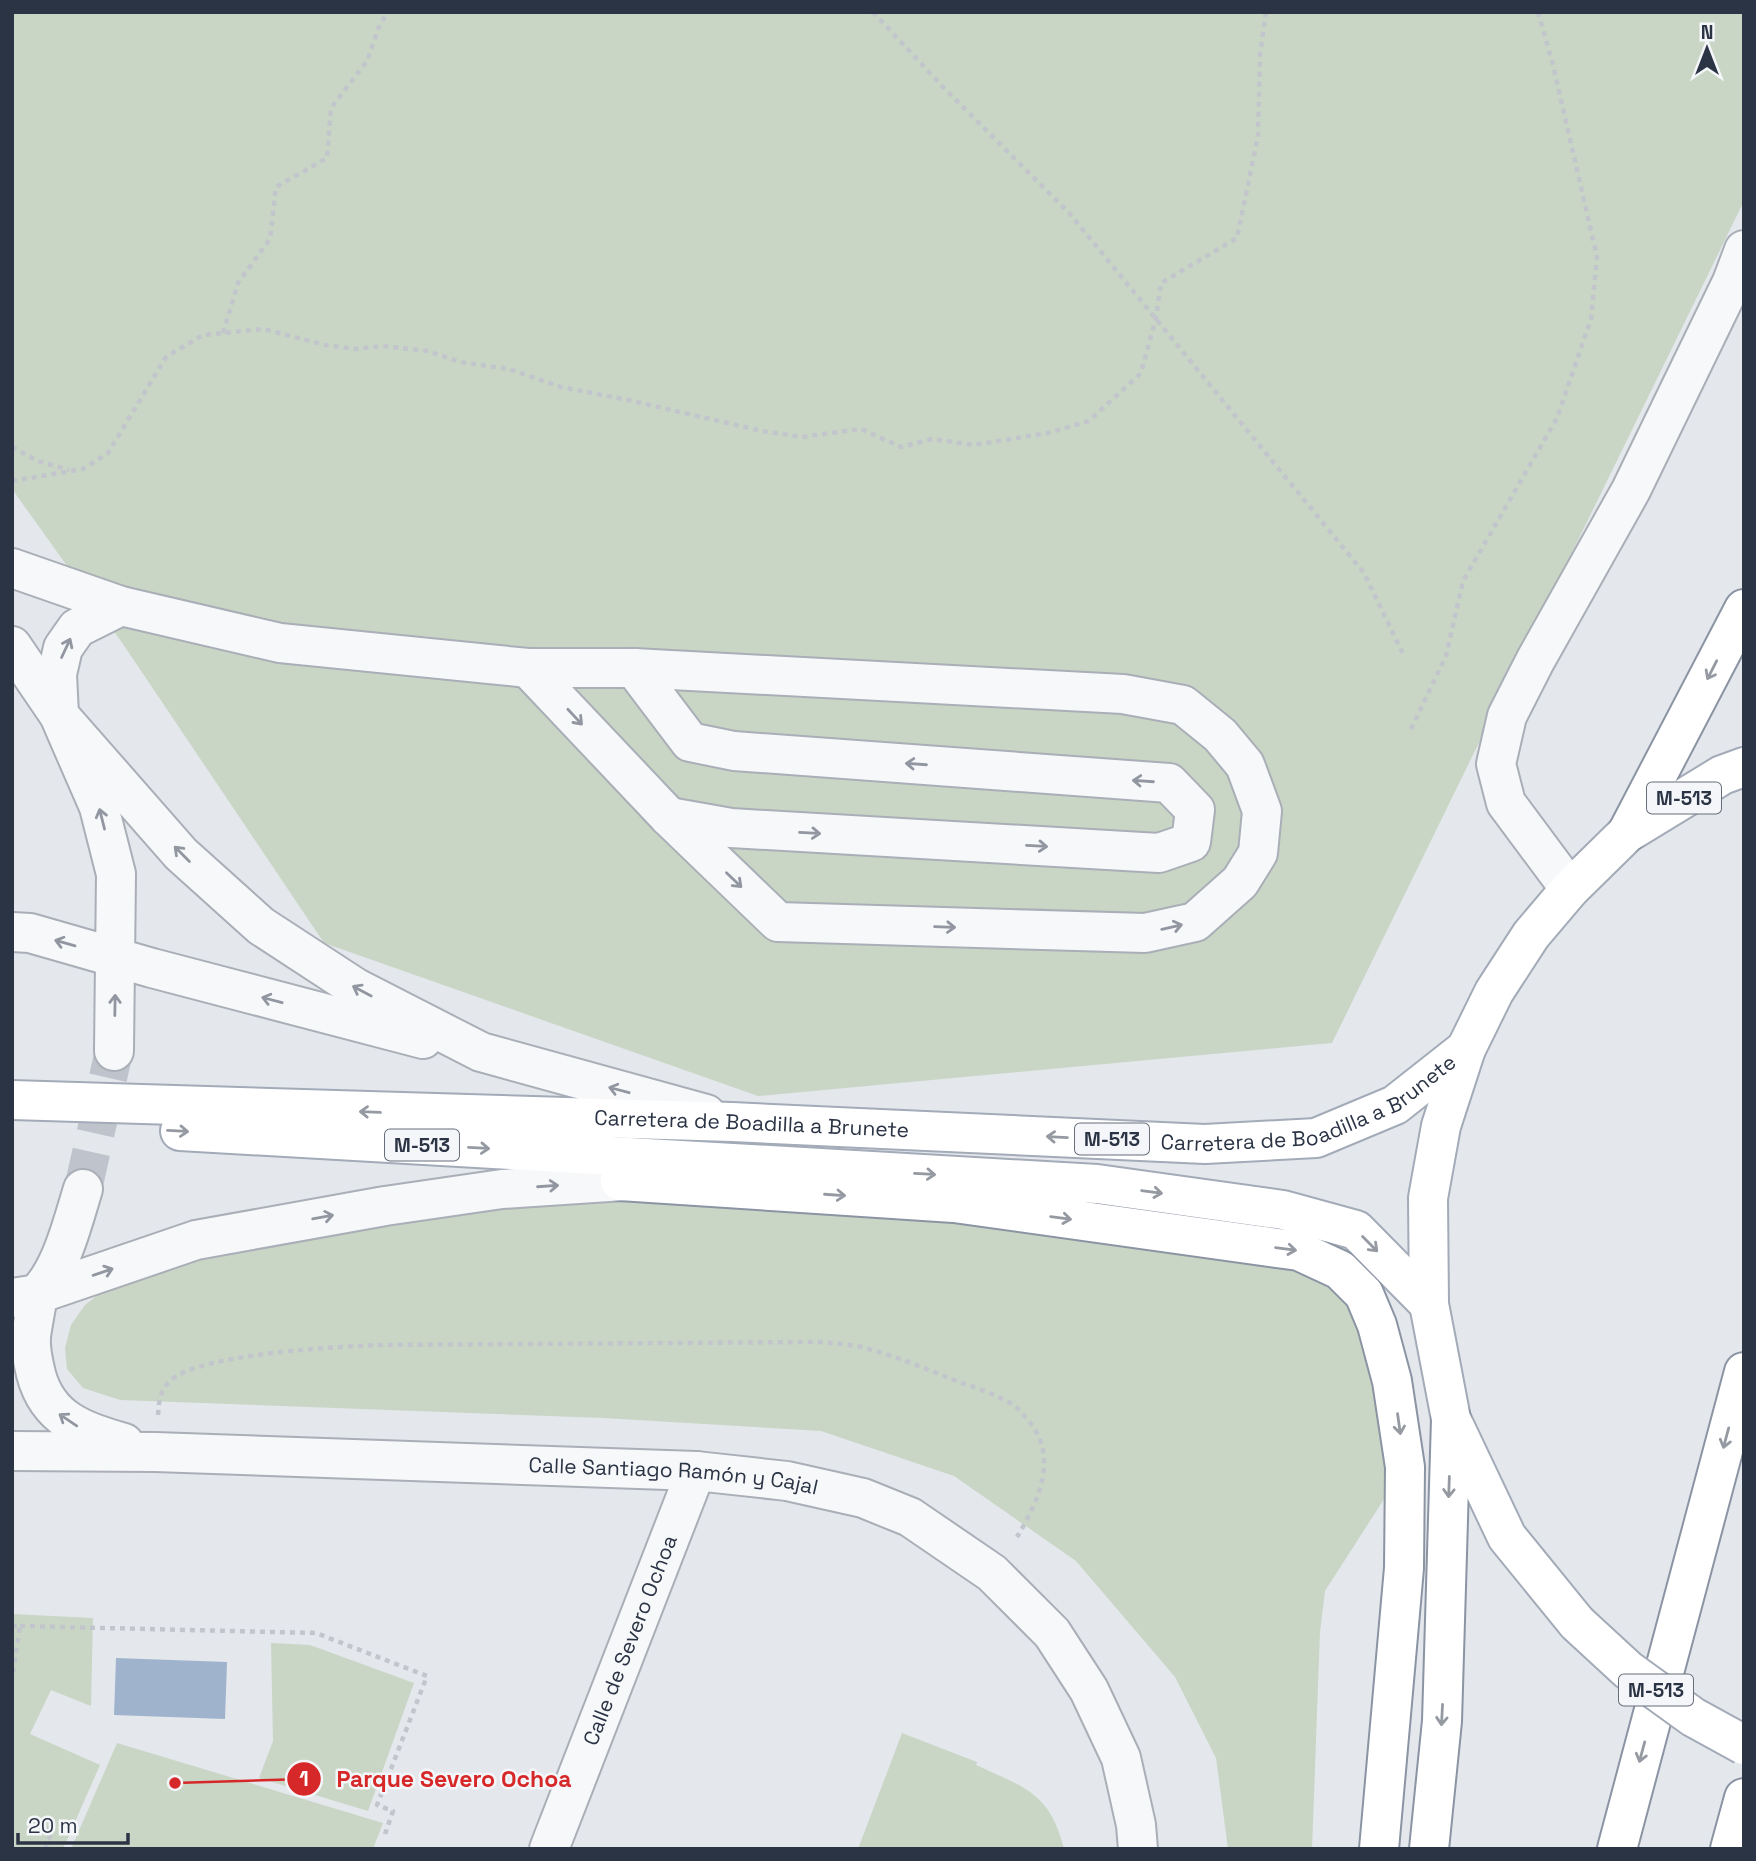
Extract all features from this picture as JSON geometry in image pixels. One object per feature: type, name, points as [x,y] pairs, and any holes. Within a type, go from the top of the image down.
[{"type":"main road","points":[[1627,833],[1744,609]]},
{"type":"main road","name":"M-513","points":[[1744,767],[1722,775],[1627,833],[1570,889],[1531,935],[1494,992],[1466,1049],[1441,1126],[1428,1198],[1429,1304],[1451,1419],[1507,1536],[1577,1623],[1628,1670],[1693,1717],[1744,1745]]},
{"type":"main road","name":"Carretera de Boadilla a Brunete","points":[[12,1100],[732,1122],[1205,1144],[1317,1138],[1395,1105],[1466,1049]]},
{"type":"main road","name":"Carretera de Boadilla a Brunete","points":[[12,1122],[1097,1184],[1283,1210],[1356,1230],[1429,1304]]},
{"type":"main road","points":[[620,1181],[954,1203],[1299,1251],[1340,1270],[1364,1294],[1377,1325],[1392,1381],[1405,1467],[1404,1568],[1379,1849]]},
{"type":"main road","points":[[1617,1849],[1744,1372]]},
{"type":"main road","points":[[1429,1849],[1443,1721],[1451,1419]]},
{"type":"main road","points":[[1730,1849],[1744,1798]]},
{"type":"street","points":[[1570,889],[1506,803],[1496,764],[1507,716],[1631,490],[1732,282],[1744,250]]},
{"type":"street","points":[[12,568],[121,606],[280,643],[528,668],[634,668],[1123,694],[1183,705],[1220,735],[1245,765],[1262,811],[1258,853],[1240,882],[1195,922],[1144,933],[778,922],[669,817],[528,668]]},
{"type":"street","points":[[114,1051],[116,874],[99,807],[60,715],[57,674],[63,648],[77,628],[121,606]]},
{"type":"street","points":[[12,646],[60,715],[181,854],[261,926],[356,988],[481,1052]]},
{"type":"street","points":[[634,668],[690,742],[734,751],[1169,783],[1195,810],[1192,842],[1159,853],[732,828],[669,817]]},
{"type":"street","points":[[12,932],[30,933],[116,959],[360,1024],[481,1052],[732,1122]]},
{"type":"street","points":[[21,1303],[196,1240],[385,1206],[502,1189],[832,1168]]},
{"type":"street","points":[[21,1303],[62,1254],[83,1189]]},
{"type":"street","points":[[21,1303],[31,1338],[38,1382],[52,1409],[87,1432],[155,1452]]},
{"type":"street","name":"Calle Santiago Ramón y Cajal","points":[[12,1451],[155,1452],[696,1471],[787,1481],[863,1498],[911,1517],[992,1573],[1052,1633],[1088,1690],[1121,1758],[1136,1825],[1138,1849]]},
{"type":"street","name":"Calle de Severo Ochoa","points":[[549,1849],[696,1471]]},
{"type":"path","points":[[223,333],[237,283],[270,239],[276,187],[327,158],[331,108],[367,61],[380,24],[388,12]]},
{"type":"path","points":[[873,12],[942,86],[1070,214],[1364,573],[1404,654]]},
{"type":"path","points":[[12,481],[83,469],[108,453],[166,357],[203,335],[264,329],[326,345],[355,349],[383,346],[428,351],[460,362],[509,369],[561,387],[762,431],[802,437],[861,429],[901,447],[932,439],[974,445],[1048,433],[1089,421],[1141,373],[1156,318],[1161,283],[1237,238],[1258,136],[1260,55],[1266,12]]},
{"type":"path","points":[[1411,729],[1446,656],[1463,581],[1557,418],[1591,319],[1597,257],[1553,65],[1538,12]]},
{"type":"path","points":[[12,447],[38,461],[71,470]]},
{"type":"path","points":[[158,1410],[160,1392],[172,1378],[194,1367],[316,1348],[376,1345],[818,1342],[860,1347],[901,1359],[1015,1405],[1032,1425],[1042,1443],[1045,1465],[1035,1508],[1017,1537]]},
{"type":"path","points":[[12,1626],[316,1633],[427,1676],[377,1805],[393,1811],[384,1836]]},
{"type":"path","points":[[12,1676],[19,1626]]},
{"type":"path","points":[[45,1849],[52,1831],[46,1828]]},
{"type":"green space","points":[[12,12],[1744,12],[1744,201],[1332,1043],[758,1096],[324,943],[123,644],[12,489]]},
{"type":"green space","points":[[753,1195],[1286,1255],[1348,1291],[1361,1324],[1395,1482],[1325,1591],[1320,1632],[1312,1849],[1228,1849],[1216,1758],[1175,1677],[1076,1561],[954,1476],[821,1431],[603,1418],[120,1400],[83,1388],[67,1369],[65,1348],[71,1325],[85,1305],[108,1287],[254,1244],[474,1208]]},
{"type":"green space","points":[[12,1614],[93,1618],[91,1706],[51,1690],[30,1734],[100,1765],[63,1849],[12,1849]]},
{"type":"green space","points":[[271,1643],[310,1645],[414,1683],[368,1811],[259,1778],[273,1741]]},
{"type":"green space","points":[[902,1733],[977,1762],[976,1765],[1021,1786],[1042,1803],[1051,1815],[1064,1849],[858,1849]]},
{"type":"green space","points":[[117,1743],[383,1823],[373,1849],[71,1849]]},
{"type":"water","points":[[116,1658],[227,1662],[225,1719],[114,1715]]},
{"type":"tunnel","points":[[83,1189],[114,1051]]},
{"type":"place","name":"Parque Severo Ochoa","points":[[175,1783]]}]
